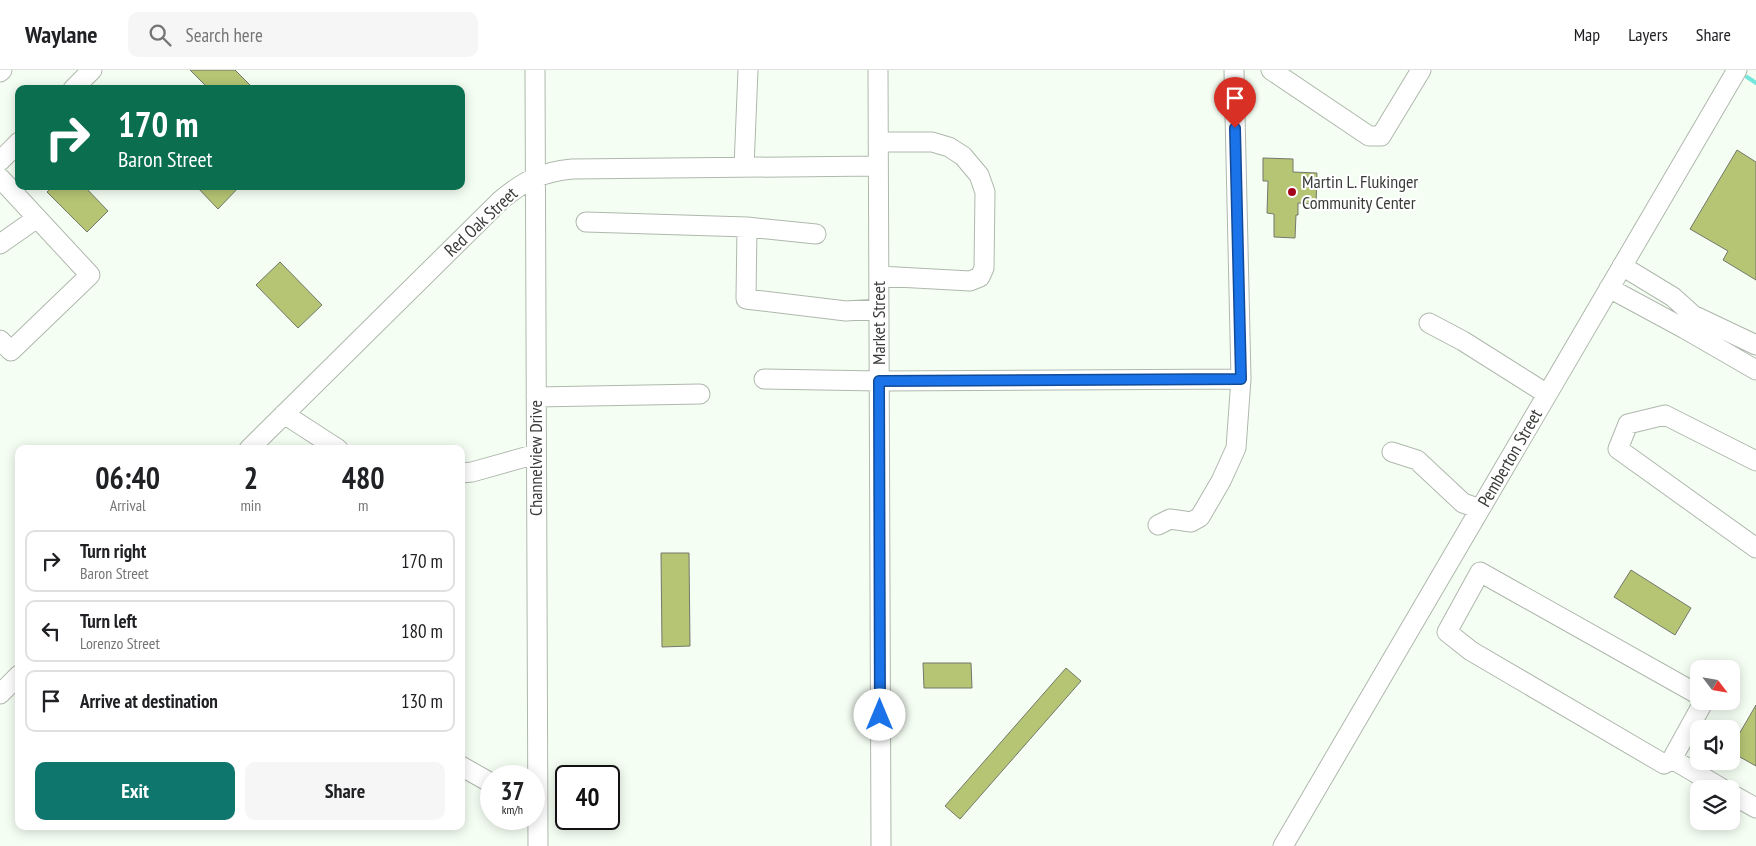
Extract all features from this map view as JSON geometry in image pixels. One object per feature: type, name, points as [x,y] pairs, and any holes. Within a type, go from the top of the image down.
[{"type":"street","points":[[77,85],[92,70]]},
{"type":"street","name":"Channelview Drive","points":[[535,70],[536,765]]},
{"type":"street","points":[[744,168],[746,78],[748,70]]},
{"type":"street","name":"Market Street","points":[[878,70],[881,846]]},
{"type":"street","points":[[1158,525],[1170,519],[1191,522],[1200,517],[1222,481],[1236,448],[1241,379],[1234,70]]},
{"type":"street","points":[[1271,70],[1369,136],[1381,136],[1420,70]]},
{"type":"street","name":"Pemberton Street","points":[[1283,846],[1737,70]]},
{"type":"street","points":[[878,142],[932,142],[949,147],[963,156],[980,174],[985,192],[984,268],[980,278],[970,282],[879,276]]},
{"type":"street","points":[[0,161],[15,146]]},
{"type":"street","name":"Red Oak Street","points":[[261,445],[284,414],[501,200],[535,176],[556,170],[878,166]]},
{"type":"street","points":[[0,178],[90,276],[11,351],[0,340]]},
{"type":"street","points":[[0,244],[37,218]]},
{"type":"street","points":[[586,222],[747,227],[816,234]]},
{"type":"street","points":[[747,227],[746,299],[846,311],[879,309]]},
{"type":"street","points":[[1622,266],[1673,297],[1692,315],[1756,345]]},
{"type":"street","points":[[1609,288],[1756,370]]},
{"type":"street","points":[[1429,323],[1463,341],[1547,394]]},
{"type":"street","points":[[764,379],[879,381],[1241,379]]},
{"type":"street","points":[[536,397],[700,394]]},
{"type":"street","points":[[284,414],[332,445]]},
{"type":"street","points":[[1756,461],[1665,415],[1628,424],[1618,449],[1756,548]]},
{"type":"street","points":[[1392,452],[1417,460],[1463,503],[1480,509]]},
{"type":"street","points":[[465,473],[536,454]]},
{"type":"street","points":[[1690,690],[1480,572],[1447,632],[1471,651],[1664,764],[1672,759],[1699,710]]},
{"type":"street","points":[[0,694],[15,679]]},
{"type":"street","points":[[1672,759],[1708,780]]},
{"type":"street","points":[[465,768],[480,777]]},
{"type":"street","points":[[1740,799],[1756,808]]},
{"type":"street","name":"Channelview Drive","points":[[537,830],[538,846]]},
{"type":"building","points":[[190,70],[235,70],[250,85],[205,85]]},
{"type":"building","points":[[1737,150],[1756,162],[1756,280],[1723,260],[1728,251],[1690,229]]},
{"type":"building","name":"Martin L. Flukinger Community Center","points":[[1263,158],[1293,159],[1293,172],[1317,173],[1316,204],[1298,203],[1295,238],[1274,237],[1274,214],[1267,213],[1268,181],[1263,181]]},
{"type":"building","points":[[49,190],[88,190],[108,211],[87,232],[47,192]]},
{"type":"building","points":[[200,190],[236,190],[218,209]]},
{"type":"building","points":[[280,262],[322,305],[298,328],[256,285]]},
{"type":"building","points":[[661,553],[689,553],[690,646],[662,647]]},
{"type":"building","points":[[1631,570],[1691,608],[1675,635],[1614,597]]},
{"type":"building","points":[[923,663],[971,663],[972,688],[924,688]]},
{"type":"building","points":[[1066,668],[1081,681],[960,819],[945,806]]},
{"type":"building","points":[[1756,705],[1756,766],[1740,757],[1740,733]]},
{"type":"waterway","points":[[1747,77],[1756,83]]},
{"type":"place","name":"Martin L. Flukinger Community Center","points":[[1292,192]]},
{"type":"route","points":[[880,715],[879,381],[1241,379],[1235,128]]}]
